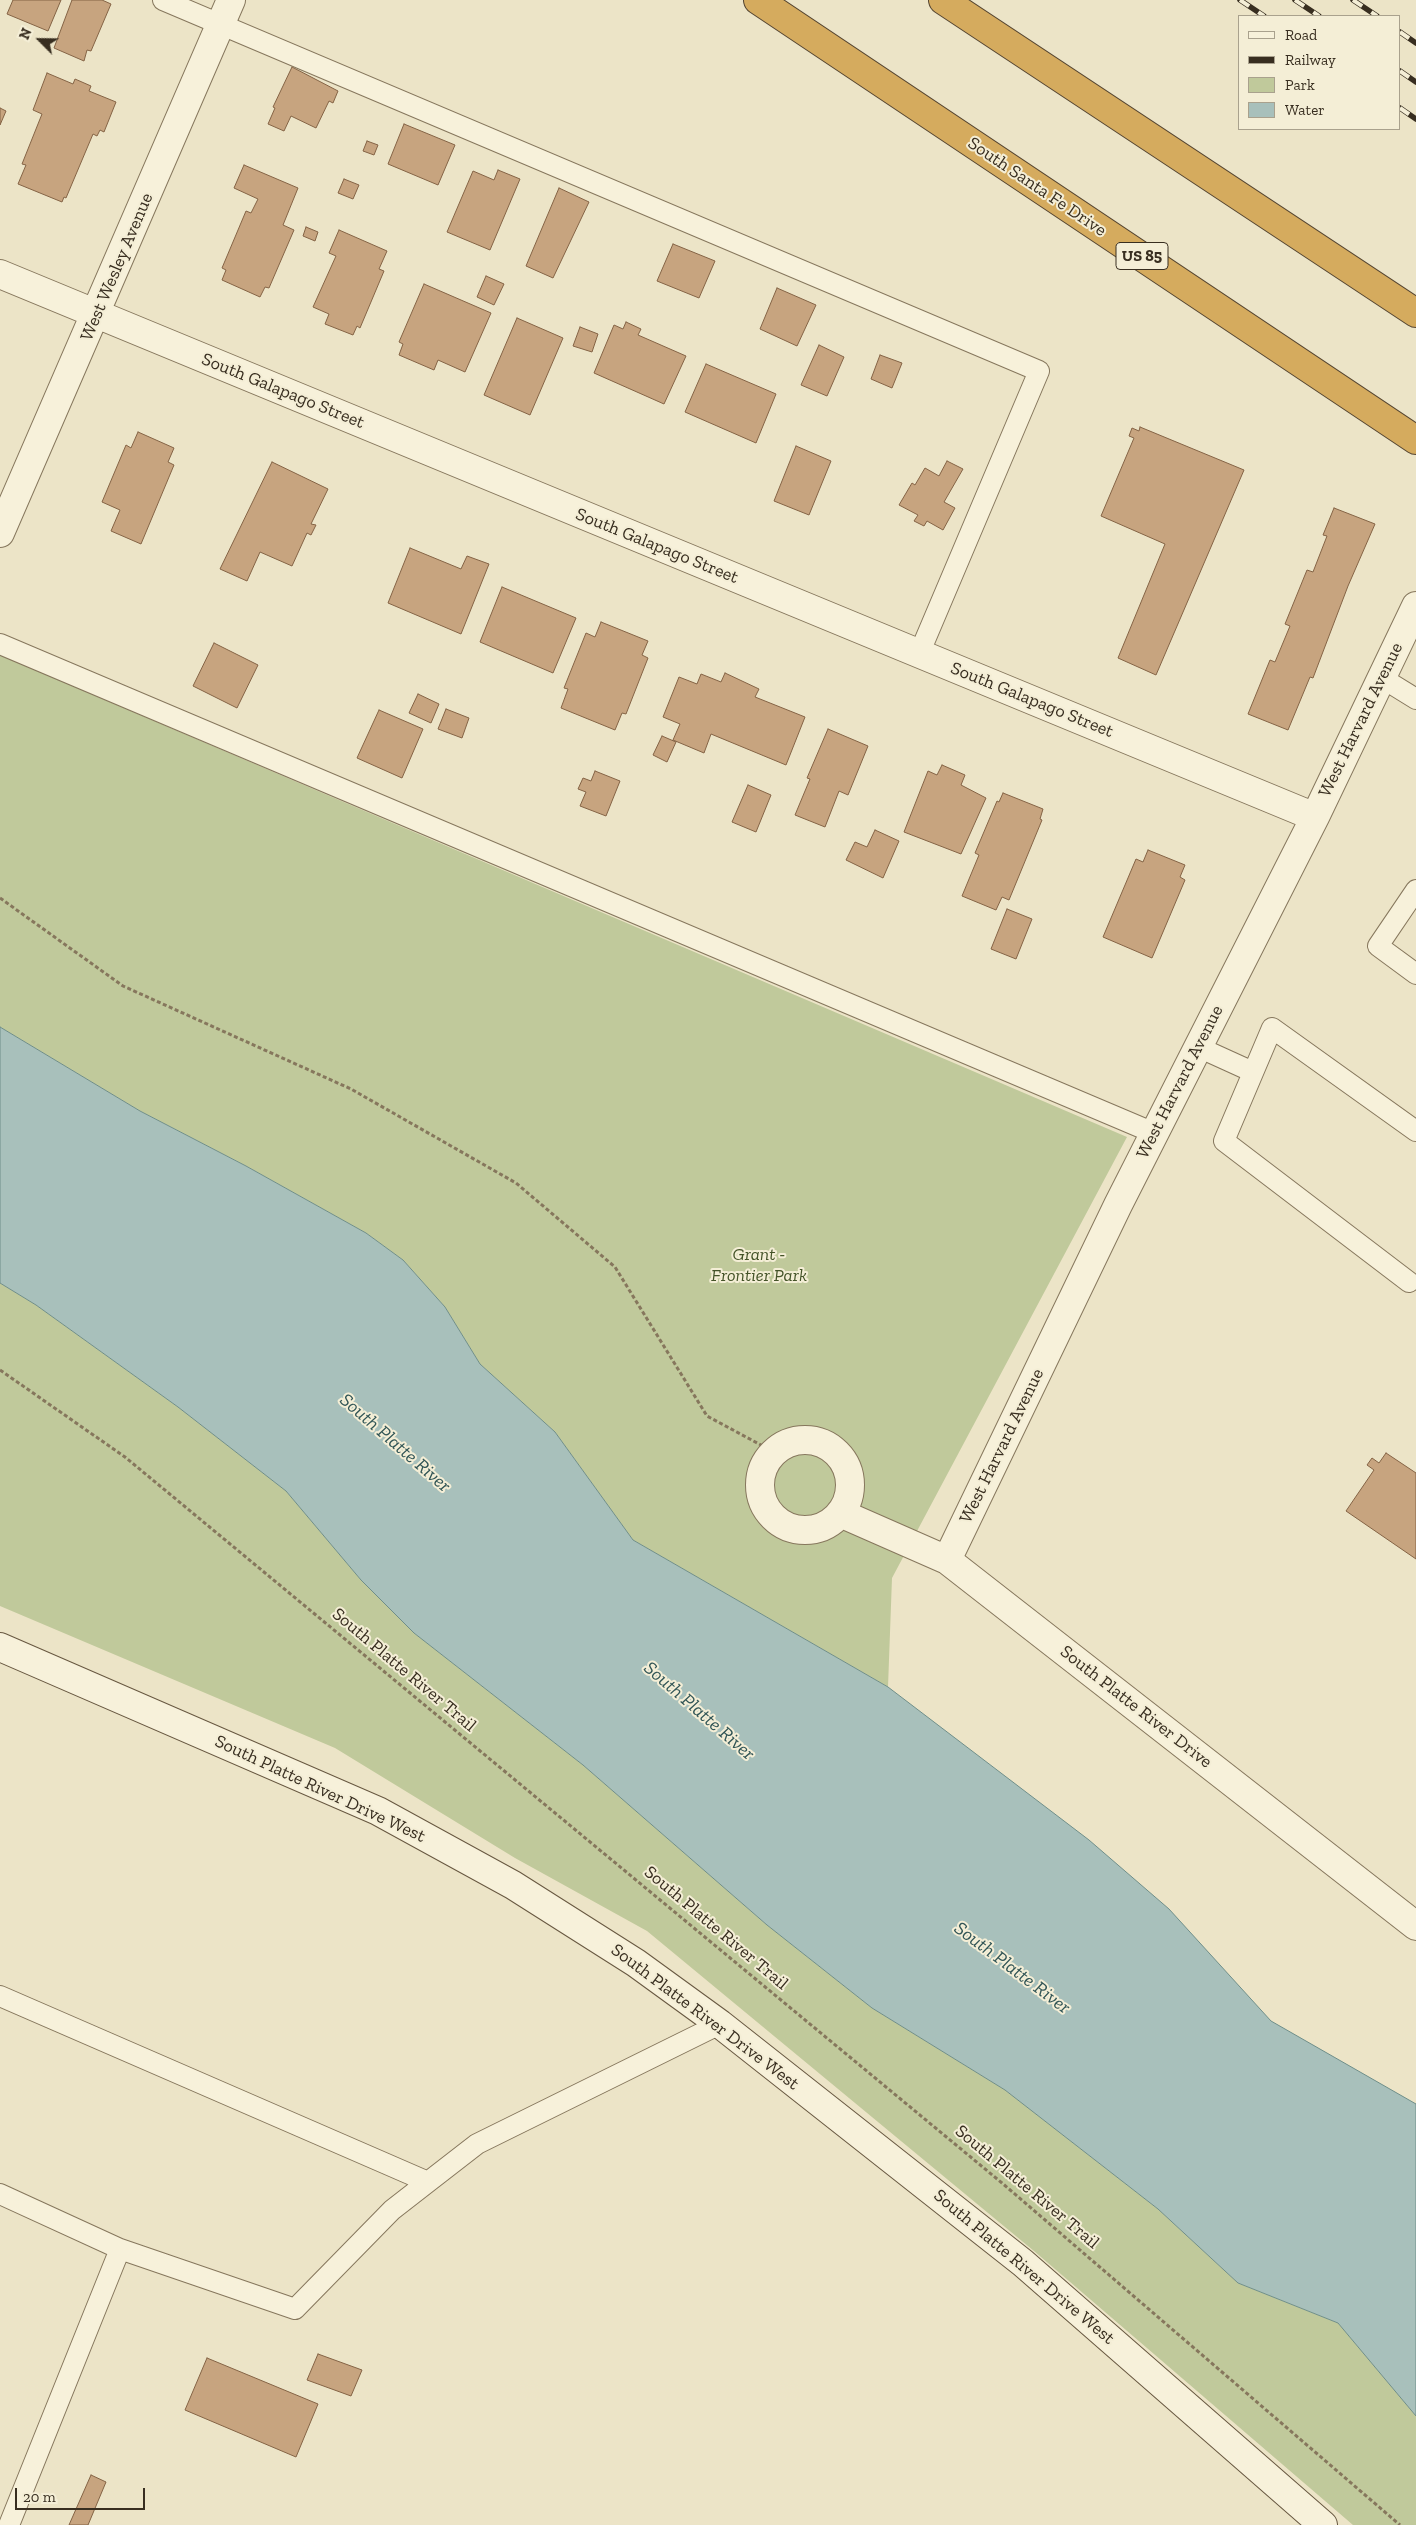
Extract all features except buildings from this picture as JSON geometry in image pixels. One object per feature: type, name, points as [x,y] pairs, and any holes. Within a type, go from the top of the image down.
[{"type":"highway","name":"South Santa Fe Drive","points":[[758,0],[1416,440]]},
{"type":"highway","points":[[943,0],[1416,313]]},
{"type":"street","name":"West Wesley Avenue","points":[[0,533],[226,12]]},
{"type":"street","name":"South Galapago Street","points":[[0,274],[1315,817]]},
{"type":"street","name":"West Harvard Avenue","points":[[947,1560],[1154,1133],[1315,817],[1416,606]]},
{"type":"street","points":[[801,1439],[816,1441],[830,1447],[841,1457],[848,1470],[851,1485],[848,1500],[830,1524],[815,1530],[801,1530],[787,1527],[774,1519],[765,1507],[760,1485],[764,1464],[774,1452],[786,1444],[801,1439]]},
{"type":"street","name":"South Platte River Drive","points":[[840,1513],[947,1560],[1416,1926]]},
{"type":"street","name":"South Platte River Drive West","points":[[0,1647],[378,1812],[514,1885],[636,1963],[720,2024],[1024,2263],[1323,2525]]},
{"type":"lane","points":[[163,0],[226,12],[1039,371],[919,654]]},
{"type":"lane","points":[[0,644],[1154,1133]]},
{"type":"lane","points":[[1382,678],[1416,700]]},
{"type":"lane","points":[[1416,890],[1378,946],[1416,974]]},
{"type":"lane","points":[[1410,1282],[1224,1141],[1272,1028],[1416,1131]]},
{"type":"lane","points":[[1198,1047],[1253,1072]]},
{"type":"lane","points":[[0,1996],[428,2182]]},
{"type":"lane","points":[[0,2194],[120,2249],[296,2309],[392,2210],[477,2144],[720,2024]]},
{"type":"lane","points":[[9,2525],[120,2249]]},
{"type":"path","points":[[0,898],[124,986],[350,1089],[516,1183],[615,1267],[707,1416],[774,1452]]},
{"type":"path","name":"South Platte River Trail","points":[[0,1370],[125,1457],[1002,2183],[1400,2525]]},
{"type":"green space","name":"Grant - Frontier Park","points":[[0,655],[1127,1137],[892,1578],[888,1687],[633,1540],[555,1432],[480,1364],[445,1307],[403,1260],[366,1233],[246,1166],[140,1111],[0,1027]]},
{"type":"green space","points":[[0,1283],[36,1305],[178,1407],[286,1491],[361,1580],[414,1633],[583,1765],[767,1925],[872,2008],[1005,2090],[1158,2209],[1238,2283],[1338,2323],[1416,2416],[1416,2525],[1353,2525],[1034,2251],[647,1931],[515,1858],[335,1748],[0,1606]]},
{"type":"water","name":"South Platte River","points":[[0,1027],[140,1111],[246,1166],[366,1233],[403,1260],[445,1307],[480,1364],[555,1432],[633,1540],[888,1687],[1089,1840],[1169,1909],[1271,2021],[1416,2104],[1416,2416],[1338,2323],[1238,2283],[1158,2209],[1005,2090],[872,2008],[767,1925],[583,1765],[414,1633],[361,1580],[286,1491],[178,1407],[36,1305],[0,1283]]},
{"type":"railway","points":[[1240,0],[1262,15]]},
{"type":"railway","points":[[1295,0],[1318,15]]},
{"type":"railway","points":[[1353,0],[1376,15]]},
{"type":"railway","points":[[1401,33],[1416,43]]},
{"type":"railway","points":[[1401,72],[1416,82]]},
{"type":"railway","points":[[1401,109],[1416,119]]}]
